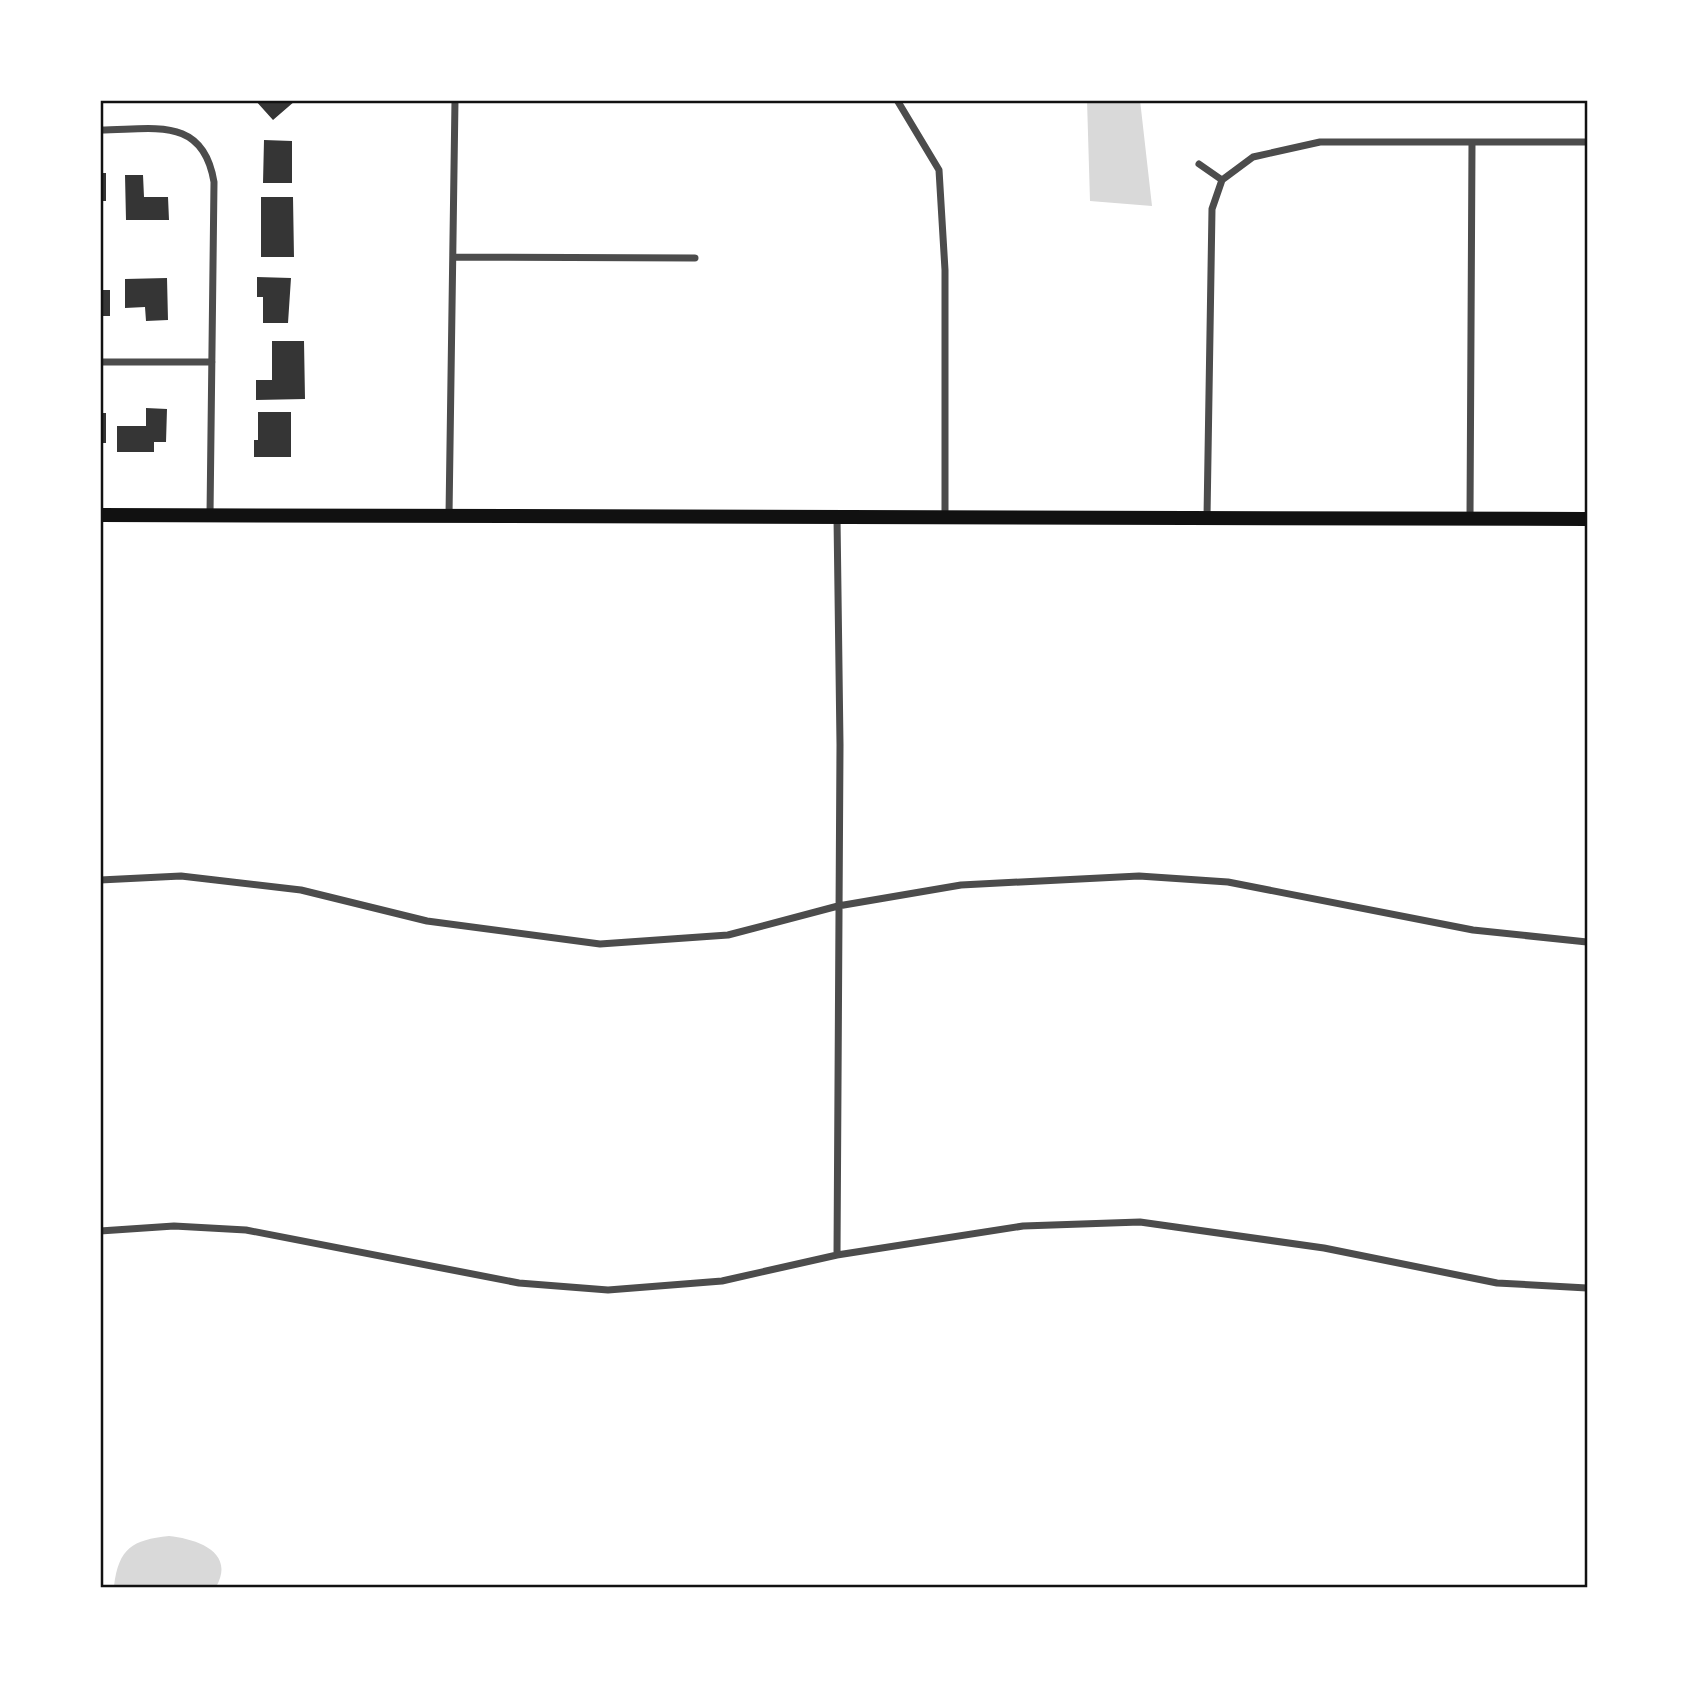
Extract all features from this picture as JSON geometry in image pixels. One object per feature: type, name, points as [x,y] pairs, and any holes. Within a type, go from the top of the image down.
[{"type":"main road","points":[[100,516],[1587,519]]},
{"type":"street","points":[[449,516],[455,100]]},
{"type":"street","points":[[897,100],[939,170],[945,270],[945,517]]},
{"type":"street","points":[[100,130],[169,130],[187,135],[202,144],[211,161],[214,182],[210,516]]},
{"type":"street","points":[[1208,517],[1212,209],[1222,180],[1253,157],[1320,142],[1587,142]]},
{"type":"street","points":[[1470,518],[1472,142]]},
{"type":"street","points":[[1199,164],[1222,180]]},
{"type":"street","points":[[454,257],[695,258]]},
{"type":"street","points":[[100,362],[212,362]]},
{"type":"street","points":[[837,517],[840,745],[837,1255]]},
{"type":"street","points":[[100,880],[181,876],[301,890],[427,921],[600,944],[728,934],[838,906],[961,885],[1139,876],[1228,882],[1473,930],[1587,942]]},
{"type":"street","points":[[100,1231],[174,1226],[246,1230],[519,1283],[608,1290],[722,1281],[837,1255],[1023,1226],[1140,1222],[1324,1248],[1497,1283],[1587,1288]]},
{"type":"shaded area","points":[[1087,100],[1140,100],[1152,206],[1090,201]]},
{"type":"shaded area","points":[[169,1536],[201,1544],[217,1556],[221,1575],[216,1587],[114,1586],[119,1563],[130,1548],[146,1540]]},
{"type":"building","points":[[255,100],[294,100],[295,101],[273,120]]},
{"type":"building","points":[[264,140],[292,141],[292,183],[263,183]]},
{"type":"building","points":[[100,173],[106,173],[106,201],[100,201]]},
{"type":"building","points":[[125,175],[143,175],[144,197],[168,197],[169,220],[126,220]]},
{"type":"building","points":[[261,197],[293,197],[294,257],[261,257]]},
{"type":"building","points":[[257,277],[291,278],[288,323],[263,323],[263,297],[257,297]]},
{"type":"building","points":[[167,278],[168,320],[146,321],[145,307],[125,308],[125,279]]},
{"type":"building","points":[[100,290],[110,290],[110,316],[100,316]]},
{"type":"building","points":[[272,341],[304,341],[305,399],[256,400],[256,380],[272,380]]},
{"type":"building","points":[[146,408],[167,409],[166,442],[154,442],[154,452],[117,452],[117,426],[146,426]]},
{"type":"building","points":[[258,412],[291,412],[291,457],[254,457],[254,440],[258,440]]},
{"type":"building","points":[[100,413],[106,413],[106,443],[100,443]]}]
